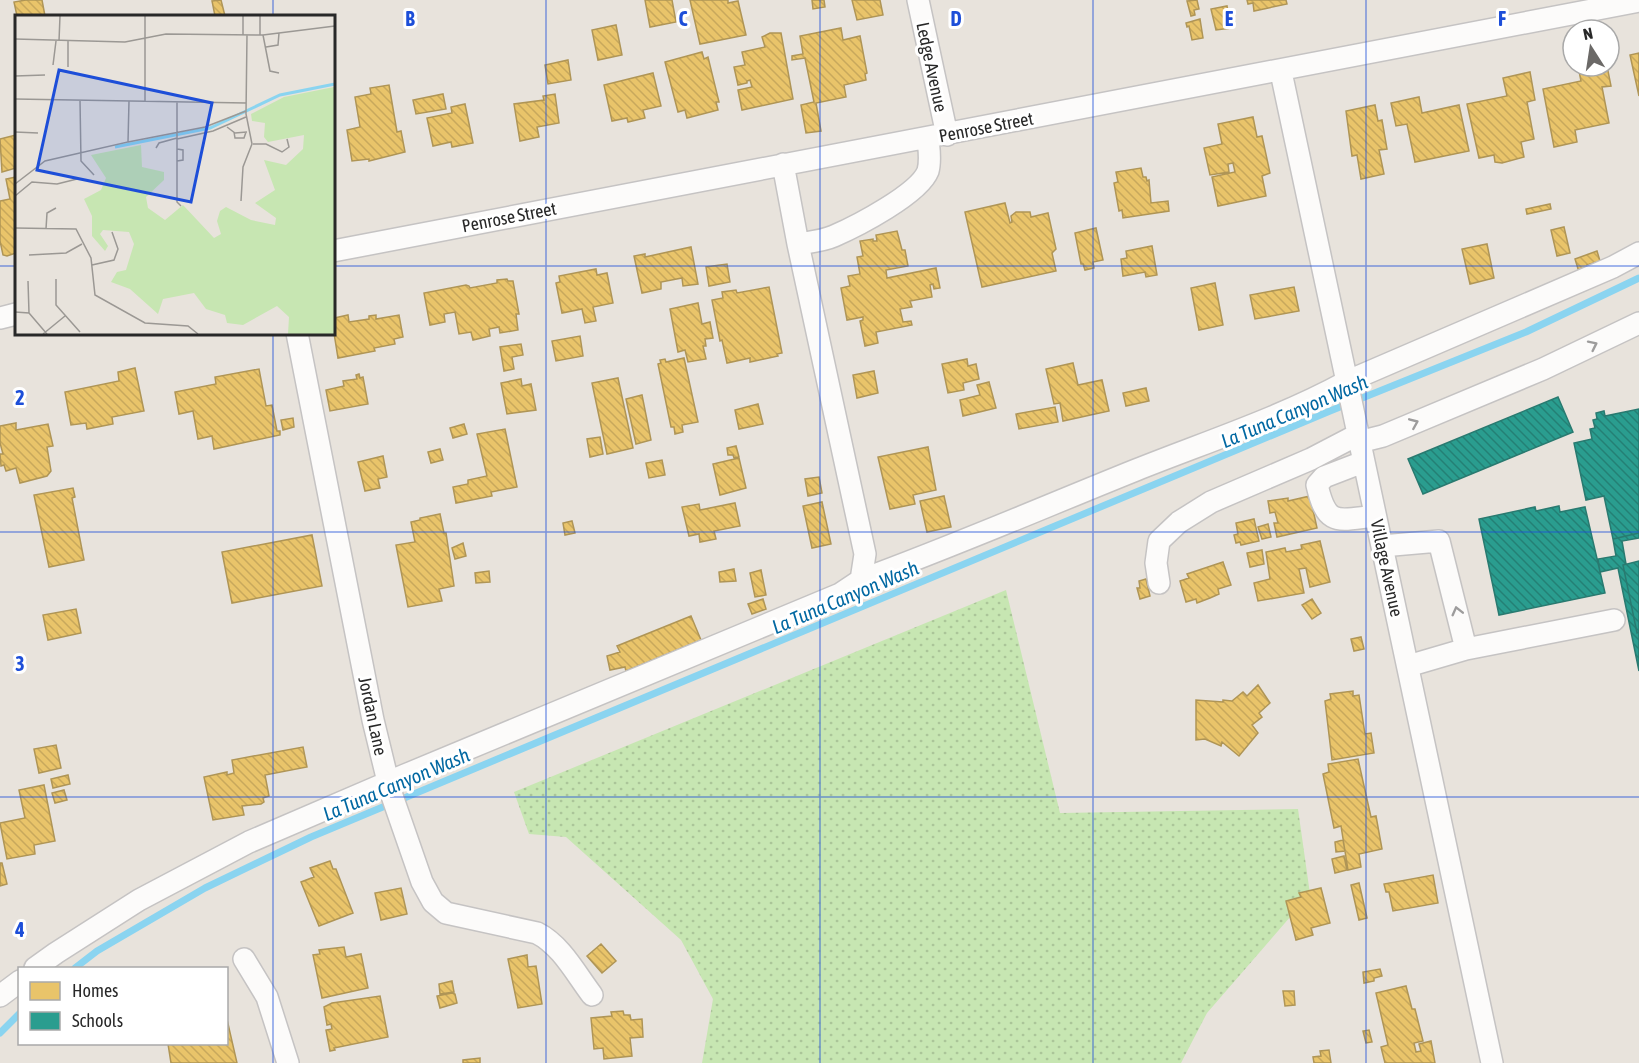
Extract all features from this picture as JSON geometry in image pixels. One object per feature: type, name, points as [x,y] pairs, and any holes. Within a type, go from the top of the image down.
[{"type":"street","name":"Ledge Avenue","points":[[798,244],[833,237],[907,195],[927,172],[937,137],[918,0]]},
{"type":"street","name":"Penrose Street","points":[[334,251],[1105,103],[1281,72],[1639,1]]},
{"type":"street","name":"Village Avenue","points":[[1281,72],[1348,396],[1376,516],[1492,1063]]},
{"type":"street","points":[[783,164],[865,554],[861,580]]},
{"type":"street","points":[[38,967],[139,900],[249,842],[390,787],[840,594],[861,580],[979,535],[1315,399],[1348,396],[1639,253]]},
{"type":"street","points":[[0,318],[15,314]]},
{"type":"street","points":[[1159,583],[1156,563],[1159,542],[1179,522],[1211,502],[1311,459],[1359,446],[1544,369],[1639,323]]},
{"type":"street","name":"Jordan Lane","points":[[297,334],[373,720],[390,787],[422,882],[433,902],[446,912],[537,933],[547,938],[555,945],[592,995]]},
{"type":"street","points":[[1359,446],[1317,485],[1320,501],[1328,515],[1340,520],[1376,516]]},
{"type":"street","points":[[1382,546],[1439,541],[1466,650]]},
{"type":"street","points":[[1408,666],[1466,650],[1614,620]]},
{"type":"street","points":[[244,959],[267,997],[288,1063]]},
{"type":"street","points":[[0,996],[18,982]]},
{"type":"green space","points":[[1006,590],[1060,813],[1298,809],[1310,894],[1207,1013],[1181,1063],[702,1063],[713,999],[681,940],[566,837],[529,834],[514,792]]},
{"type":"building: Homes","points":[[42,0],[45,15],[17,15],[14,2]]},
{"type":"building: Homes","points":[[221,0],[225,15],[215,15],[212,1]]},
{"type":"building: Homes","points":[[645,0],[672,0],[676,22],[650,27]]},
{"type":"building: Homes","points":[[690,0],[728,0],[728,3],[738,1],[746,35],[700,44]]},
{"type":"building: Homes","points":[[812,0],[824,0],[825,7],[813,9]]},
{"type":"building: Homes","points":[[852,0],[880,0],[883,15],[857,20]]},
{"type":"building: Homes","points":[[1197,0],[1199,9],[1194,10],[1195,15],[1191,16],[1187,1]]},
{"type":"building: Homes","points":[[1247,0],[1286,0],[1287,4],[1254,11],[1253,3],[1248,4]]},
{"type":"building: Homes","points":[[1227,6],[1231,28],[1216,30],[1211,9]]},
{"type":"building: Homes","points":[[1200,19],[1203,38],[1192,40],[1189,26],[1187,27],[1186,23]]},
{"type":"building: Homes","points":[[616,25],[622,55],[598,60],[592,30]]},
{"type":"building: Homes","points":[[841,28],[843,40],[860,36],[867,73],[865,74],[866,80],[844,85],[846,97],[816,103],[821,131],[806,133],[801,105],[814,102],[805,58],[792,60],[792,56],[803,54],[800,36]]},
{"type":"building: Homes","points":[[770,33],[781,33],[793,99],[742,110],[738,90],[752,87],[750,80],[738,85],[734,67],[745,65],[742,52],[765,47],[762,37]]},
{"type":"building: Homes","points":[[702,52],[704,59],[708,57],[719,102],[716,102],[718,110],[687,118],[685,110],[678,112],[665,62]]},
{"type":"building: Homes","points":[[1639,53],[1639,96],[1630,55]]},
{"type":"building: Homes","points":[[568,60],[571,80],[548,84],[545,65]]},
{"type":"building: Homes","points":[[1530,72],[1535,100],[1527,102],[1534,139],[1521,142],[1524,157],[1502,163],[1495,162],[1494,155],[1479,158],[1467,104],[1507,96],[1503,78]]},
{"type":"building: Homes","points":[[653,73],[661,106],[643,110],[645,118],[628,122],[627,118],[612,121],[604,85]]},
{"type":"building: Homes","points":[[1580,78],[1609,78],[1611,86],[1602,87],[1609,123],[1575,130],[1577,142],[1554,147],[1543,89],[1581,81]]},
{"type":"building: Homes","points":[[389,85],[397,132],[401,131],[405,152],[369,161],[369,159],[352,161],[347,130],[360,127],[355,97],[371,94],[370,88]]},
{"type":"building: Homes","points":[[443,94],[446,109],[416,114],[413,100]]},
{"type":"building: Homes","points":[[555,94],[559,123],[537,127],[539,137],[520,141],[514,104],[544,100],[543,96]]},
{"type":"building: Homes","points":[[1419,97],[1422,113],[1459,105],[1469,151],[1415,162],[1407,124],[1396,126],[1391,103]]},
{"type":"building: Homes","points":[[465,104],[473,143],[452,147],[451,142],[433,146],[427,118],[452,113],[451,107]]},
{"type":"building: Homes","points":[[1375,105],[1378,121],[1382,120],[1387,149],[1379,150],[1384,174],[1361,179],[1357,155],[1352,156],[1346,111]]},
{"type":"building: Homes","points":[[1253,117],[1257,137],[1262,136],[1270,173],[1262,176],[1266,196],[1218,206],[1212,177],[1235,172],[1233,163],[1228,164],[1229,172],[1210,175],[1204,148],[1222,144],[1218,124]]},
{"type":"building: Homes","points":[[15,135],[15,168],[2,172],[0,139]]},
{"type":"building: Homes","points":[[1141,168],[1143,177],[1149,180],[1151,203],[1168,201],[1169,211],[1123,218],[1122,210],[1119,211],[1114,183],[1118,182],[1116,172]]},
{"type":"building: Homes","points":[[15,177],[15,253],[7,256],[3,255],[0,241],[0,201],[10,199],[6,179]]},
{"type":"building: Homes","points":[[1005,203],[1010,223],[1012,222],[1011,216],[1016,212],[1030,212],[1031,217],[1048,213],[1056,249],[1052,253],[1056,271],[982,287],[965,212]]},
{"type":"building: Homes","points":[[1550,204],[1551,209],[1527,214],[1526,209]]},
{"type":"building: Homes","points":[[1564,227],[1570,253],[1557,256],[1551,230]]},
{"type":"building: Homes","points":[[1096,228],[1103,260],[1093,262],[1094,268],[1085,270],[1081,264],[1075,233]]},
{"type":"building: Homes","points":[[897,231],[902,250],[905,250],[908,266],[886,270],[887,278],[936,268],[940,288],[934,289],[933,284],[930,285],[932,297],[910,301],[912,307],[900,309],[903,322],[911,321],[912,325],[876,332],[878,343],[865,346],[860,321],[863,317],[847,320],[841,288],[850,286],[848,276],[860,274],[857,257],[863,256],[860,241],[873,239],[877,241],[876,235]]},
{"type":"building: Homes","points":[[1487,244],[1494,278],[1470,284],[1462,249]]},
{"type":"building: Homes","points":[[1152,246],[1157,275],[1146,277],[1145,272],[1123,276],[1121,259],[1127,258],[1126,251]]},
{"type":"building: Homes","points":[[691,247],[698,284],[683,286],[682,278],[661,282],[661,289],[642,293],[634,256],[645,254],[645,257]]},
{"type":"building: Homes","points":[[1597,251],[1600,261],[1587,265],[1588,269],[1579,272],[1575,259]]},
{"type":"building: Homes","points":[[727,264],[730,282],[709,286],[706,267]]},
{"type":"building: Homes","points":[[596,269],[597,275],[607,273],[613,303],[593,307],[596,321],[585,323],[582,309],[562,313],[556,283],[560,282],[559,276]]},
{"type":"building: Homes","points":[[507,279],[513,281],[519,314],[516,314],[518,330],[500,333],[499,327],[489,329],[490,336],[473,340],[471,332],[459,334],[455,312],[444,314],[445,322],[430,325],[424,293],[466,285],[470,288]]},
{"type":"building: Homes","points":[[1215,283],[1223,325],[1199,330],[1191,288]]},
{"type":"building: Homes","points":[[769,287],[782,353],[777,354],[778,356],[750,362],[750,358],[727,363],[712,300],[723,298],[722,292],[736,290],[737,293]]},
{"type":"building: Homes","points":[[1294,287],[1299,311],[1255,319],[1250,295]]},
{"type":"building: Homes","points":[[698,303],[702,324],[710,322],[713,338],[705,339],[706,346],[703,346],[706,359],[688,362],[685,350],[678,352],[670,309]]},
{"type":"building: Homes","points":[[348,315],[349,322],[369,319],[369,316],[376,315],[376,319],[399,315],[403,337],[394,339],[395,344],[374,348],[375,351],[338,358],[334,318]]},
{"type":"building: Homes","points":[[580,336],[583,356],[556,361],[552,341]]},
{"type":"building: Homes","points":[[521,344],[523,355],[512,357],[514,369],[504,371],[500,347]]},
{"type":"building: Homes","points":[[684,358],[698,422],[682,425],[683,432],[675,434],[674,427],[671,427],[658,364],[661,363],[660,360],[665,359],[666,362]]},
{"type":"building: Homes","points":[[967,359],[968,366],[976,364],[979,379],[963,383],[964,390],[948,393],[942,364]]},
{"type":"building: Homes","points":[[1073,363],[1078,385],[1102,380],[1109,411],[1063,421],[1060,403],[1054,404],[1046,369]]},
{"type":"building: Homes","points":[[135,368],[144,411],[112,417],[113,424],[87,429],[86,423],[71,425],[65,392],[119,381],[118,372]]},
{"type":"building: Homes","points":[[259,369],[266,406],[272,405],[277,431],[280,431],[280,435],[214,449],[212,436],[198,439],[193,411],[179,414],[175,392],[216,384],[215,377]]},
{"type":"building: Homes","points":[[874,371],[878,393],[857,398],[853,375]]},
{"type":"building: Homes","points":[[359,374],[360,378],[363,377],[368,404],[330,411],[326,390],[344,386],[343,381],[357,379],[356,375]]},
{"type":"building: Homes","points":[[618,378],[633,448],[607,454],[592,383]]},
{"type":"building: Homes","points":[[521,379],[522,386],[531,384],[536,410],[507,414],[501,383]]},
{"type":"building: Homes","points":[[989,382],[996,408],[963,416],[960,400],[980,395],[977,385]]},
{"type":"building: Homes","points":[[1146,388],[1149,401],[1126,406],[1123,393]]},
{"type":"building: Homes","points":[[642,395],[651,440],[636,444],[626,399]]},
{"type":"building: Homes","points":[[758,404],[763,424],[739,429],[735,410]]},
{"type":"building: Homes","points":[[1055,407],[1058,422],[1019,429],[1016,414]]},
{"type":"building: Homes","points":[[293,418],[294,427],[283,430],[281,420]]},
{"type":"building: Homes","points":[[16,423],[16,430],[48,424],[53,446],[47,447],[51,471],[47,476],[20,483],[16,468],[6,471],[4,465],[1,466],[0,454],[3,454],[0,443],[0,426]]},
{"type":"building: Homes","points":[[464,424],[467,434],[453,438],[450,428]]},
{"type":"building: Homes","points":[[505,429],[517,487],[491,492],[492,496],[456,503],[453,487],[468,484],[468,480],[487,476],[477,434]]},
{"type":"building: Homes","points":[[600,437],[603,454],[590,457],[587,439]]},
{"type":"building: Homes","points":[[736,446],[739,457],[734,458],[733,455],[728,455],[727,448]]},
{"type":"building: Homes","points":[[928,447],[936,490],[913,495],[915,504],[890,509],[878,457]]},
{"type":"building: Homes","points":[[440,449],[443,460],[431,463],[428,452]]},
{"type":"building: Homes","points":[[383,456],[387,477],[378,479],[380,488],[365,491],[358,462]]},
{"type":"building: Homes","points":[[739,458],[746,488],[720,495],[713,464]]},
{"type":"building: Homes","points":[[662,460],[665,475],[649,478],[646,463]]},
{"type":"building: Homes","points":[[819,477],[822,493],[808,496],[805,479]]},
{"type":"building: Homes","points":[[73,488],[75,497],[72,498],[84,560],[49,567],[34,495]]},
{"type":"building: Homes","points":[[944,496],[951,527],[927,532],[920,501]]},
{"type":"building: Homes","points":[[1310,496],[1317,528],[1277,537],[1274,523],[1278,523],[1275,512],[1270,513],[1268,501],[1288,498],[1288,501]]},
{"type":"building: Homes","points":[[822,502],[831,544],[812,548],[803,506]]},
{"type":"building: Homes","points":[[735,503],[740,526],[714,531],[716,539],[700,542],[699,534],[689,536],[682,507],[699,504],[700,510]]},
{"type":"building: Homes","points":[[440,514],[444,533],[446,533],[454,586],[439,589],[442,601],[408,607],[396,545],[415,542],[411,522]]},
{"type":"building: Homes","points":[[1254,519],[1259,541],[1241,545],[1240,542],[1236,543],[1234,535],[1238,534],[1236,523]]},
{"type":"building: Homes","points":[[572,521],[575,533],[565,535],[563,523]]},
{"type":"building: Homes","points":[[1268,524],[1271,537],[1262,539],[1258,527]]},
{"type":"building: Homes","points":[[312,535],[322,586],[232,603],[222,552]]},
{"type":"building: Homes","points":[[1320,541],[1330,582],[1310,587],[1306,568],[1299,569],[1304,593],[1258,601],[1254,583],[1270,579],[1266,552],[1285,548],[1286,552],[1302,549],[1301,545]]},
{"type":"building: Homes","points":[[463,543],[466,556],[455,559],[452,548]]},
{"type":"building: Homes","points":[[1262,550],[1264,564],[1250,567],[1247,553]]},
{"type":"building: Homes","points":[[1223,562],[1231,585],[1218,589],[1219,594],[1197,603],[1196,599],[1186,602],[1180,581],[1189,578],[1187,574]]},
{"type":"building: Homes","points":[[734,569],[736,581],[720,582],[719,572]]},
{"type":"building: Homes","points":[[761,570],[766,595],[755,597],[750,573]]},
{"type":"building: Homes","points":[[489,571],[490,582],[476,583],[475,573]]},
{"type":"building: Homes","points":[[1146,579],[1150,596],[1140,599],[1137,588],[1140,588],[1139,581]]},
{"type":"building: Homes","points":[[763,599],[766,609],[752,614],[748,604]]},
{"type":"building: Homes","points":[[1312,599],[1321,613],[1312,619],[1302,605]]},
{"type":"building: Homes","points":[[76,609],[81,633],[48,640],[43,615]]},
{"type":"building: Homes","points":[[691,616],[701,640],[626,671],[625,667],[610,670],[607,656],[620,652],[617,646]]},
{"type":"building: Homes","points":[[1361,637],[1364,649],[1354,651],[1351,639]]},
{"type":"building: Homes","points":[[1258,685],[1270,703],[1259,713],[1262,717],[1252,725],[1258,733],[1239,756],[1222,742],[1221,746],[1205,739],[1196,740],[1196,700],[1232,701],[1243,692],[1247,696]]},
{"type":"building: Homes","points":[[1353,691],[1353,696],[1359,695],[1365,734],[1371,733],[1374,753],[1332,760],[1325,701],[1331,699],[1330,694]]},
{"type":"building: Homes","points":[[56,745],[61,768],[39,773],[34,749]]},
{"type":"building: Homes","points":[[303,747],[307,767],[265,775],[269,796],[263,798],[264,802],[242,806],[244,815],[213,820],[204,777],[227,772],[227,775],[234,773],[232,760]]},
{"type":"building: Homes","points":[[1358,759],[1371,817],[1376,816],[1382,849],[1359,854],[1361,867],[1348,870],[1341,826],[1334,828],[1323,774],[1329,772],[1328,764]]},
{"type":"building: Homes","points":[[68,775],[70,784],[53,788],[51,779]]},
{"type":"building: Homes","points":[[44,785],[55,841],[34,845],[35,854],[7,859],[0,823],[25,818],[19,790]]},
{"type":"building: Homes","points":[[64,790],[67,800],[55,803],[52,793]]},
{"type":"building: Homes","points":[[1343,840],[1345,851],[1336,852],[1335,842]]},
{"type":"building: Homes","points":[[1344,856],[1347,870],[1335,873],[1332,859]]},
{"type":"building: Homes","points":[[330,861],[333,869],[336,869],[353,913],[319,926],[301,882],[314,877],[310,868]]},
{"type":"building: Homes","points":[[0,863],[2,863],[7,884],[0,886]]},
{"type":"building: Homes","points":[[1433,875],[1438,903],[1393,911],[1389,892],[1386,892],[1384,884]]},
{"type":"building: Homes","points":[[1359,883],[1367,918],[1359,920],[1351,885]]},
{"type":"building: Homes","points":[[401,888],[407,914],[381,920],[375,893]]},
{"type":"building: Homes","points":[[1321,888],[1330,923],[1311,928],[1313,935],[1296,940],[1286,901],[1301,897],[1299,893]]},
{"type":"building: Homes","points":[[601,944],[616,961],[602,973],[587,956]]},
{"type":"building: Homes","points":[[344,947],[346,957],[361,954],[368,988],[322,998],[313,955],[320,954],[319,950]]},
{"type":"building: Homes","points":[[527,955],[528,967],[536,966],[542,1004],[518,1008],[508,959]]},
{"type":"building: Homes","points":[[1380,969],[1382,976],[1364,983],[1363,972]]},
{"type":"building: Homes","points":[[452,981],[454,992],[440,994],[439,984]]},
{"type":"building: Homes","points":[[1406,986],[1412,1009],[1415,1009],[1423,1041],[1414,1043],[1416,1052],[1421,1051],[1419,1044],[1431,1041],[1435,1063],[1385,1063],[1381,1047],[1388,1045],[1376,993]]},
{"type":"building: Homes","points":[[1283,991],[1294,991],[1295,1005],[1285,1006]]},
{"type":"building: Homes","points":[[455,994],[457,1003],[440,1008],[437,996]]},
{"type":"building: Homes","points":[[380,996],[388,1037],[334,1048],[335,1050],[330,1051],[326,1030],[332,1029],[331,1024],[327,1025],[324,1007],[332,1003]]},
{"type":"building: Homes","points":[[623,1011],[624,1015],[630,1015],[631,1020],[642,1019],[643,1037],[630,1038],[632,1056],[604,1059],[603,1048],[594,1049],[591,1018],[612,1016],[611,1012]]},
{"type":"building: Homes","points":[[228,1024],[237,1063],[171,1063],[168,1045],[228,1045]]},
{"type":"building: Homes","points":[[1369,1030],[1372,1042],[1366,1043],[1363,1031]]},
{"type":"building: Homes","points":[[1329,1050],[1331,1063],[1314,1063],[1313,1057],[1321,1056],[1320,1051]]},
{"type":"building: Homes","points":[[480,1058],[480,1063],[463,1063],[463,1060]]},
{"type":"building: Schools","points":[[1558,397],[1573,432],[1423,494],[1408,459]]},
{"type":"building: Schools","points":[[1639,409],[1639,533],[1613,539],[1604,496],[1586,500],[1574,443],[1592,439],[1590,429],[1595,428],[1593,420],[1597,419],[1596,413],[1604,411],[1605,416]]},
{"type":"building: Schools","points":[[1559,506],[1560,512],[1585,507],[1605,593],[1499,615],[1479,519],[1535,507],[1536,511]]},
{"type":"building: Schools","points":[[1639,533],[1639,538],[1622,541],[1626,564],[1623,565],[1637,633],[1639,632],[1639,671],[1618,568],[1600,572],[1598,559],[1616,556],[1613,539]]},
{"type":"building: Schools","points":[[1639,561],[1639,632],[1637,633],[1623,565]]},
{"type":"waterway","name":"La Tuna Canyon Wash","points":[[76,967],[97,951],[205,888],[311,837],[1330,411],[1526,332],[1639,278]]},
{"type":"waterway","name":"La Tuna Canyon Wash","points":[[0,1033],[18,1015]]}]
